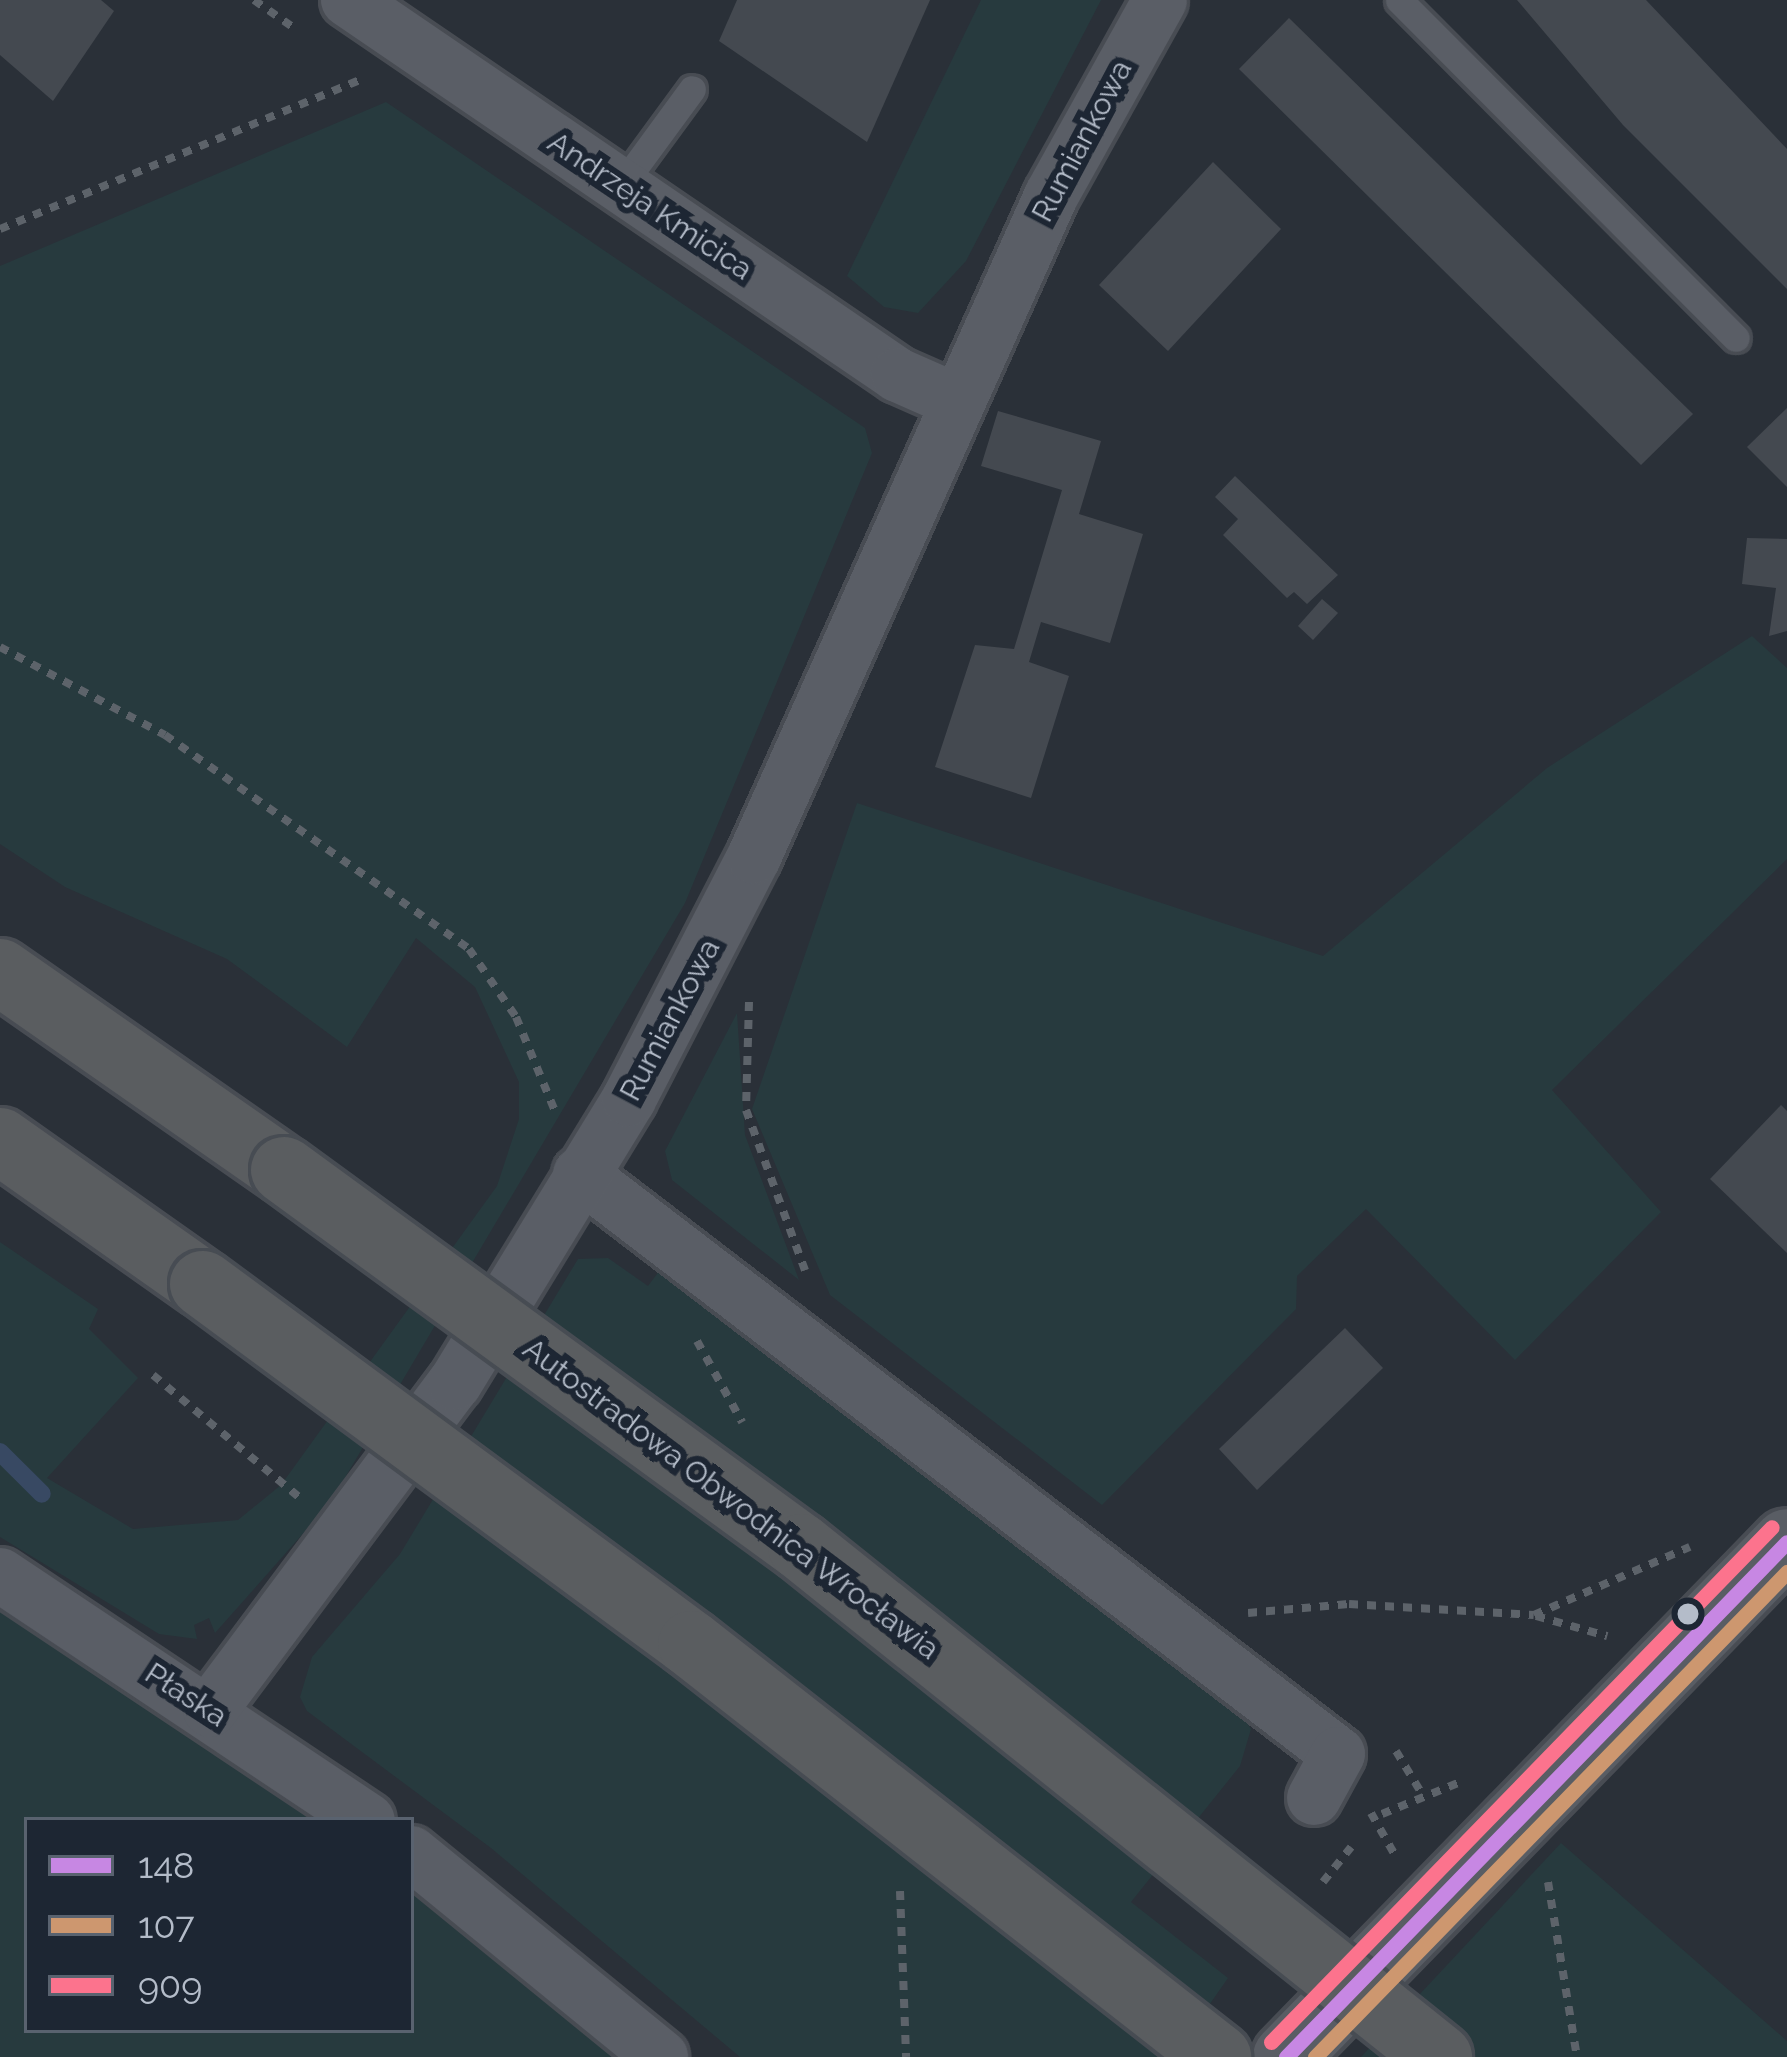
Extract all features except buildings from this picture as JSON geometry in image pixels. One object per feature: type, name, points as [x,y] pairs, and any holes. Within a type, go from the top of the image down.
[{"type":"highway","name":"Autostradowa Obwodnica Wrocławia","points":[[0,972],[284,1170],[801,1546],[1439,2057]]},
{"type":"highway","points":[[0,1141],[203,1284],[691,1644],[1218,2057]]},
{"type":"street","name":"Andrzeja Kmicica","points":[[348,0],[898,375],[957,401]]},
{"type":"street","name":"Rumiankowa","points":[[211,1710],[455,1383],[730,908],[1051,196],[1160,0]]},
{"type":"street","points":[[580,1174],[1326,1776]]},
{"type":"street","points":[[1286,2057],[1787,1542]]},
{"type":"street","name":"Płaska","points":[[0,1574],[211,1710],[364,1817]]},
{"type":"street","points":[[414,1855],[661,2057]]},
{"type":"lane","points":[[1399,0],[1736,338]]},
{"type":"lane","points":[[621,186],[692,89]]},
{"type":"path","points":[[0,229],[424,52]]},
{"type":"path","points":[[0,647],[165,735],[469,949],[517,1017],[580,1174]]},
{"type":"path","points":[[748,995],[746,1110],[809,1279]]},
{"type":"path","points":[[153,1375],[283,1483]]},
{"type":"path","points":[[1534,1615],[1672,1550],[1703,1555]]},
{"type":"path","points":[[1232,1622],[1349,1604],[1534,1615],[1614,1636],[1628,1650]]},
{"type":"path","points":[[1546,1868],[1577,2057]]},
{"type":"green space","points":[[981,0],[1101,0],[966,261],[918,313],[884,307],[847,276]]},
{"type":"green space","points":[[386,102],[865,428],[872,453],[685,903],[330,1503],[215,1633],[209,1618],[194,1625],[197,1639],[159,1634],[0,1537],[0,1242],[98,1309],[89,1329],[138,1378],[47,1478],[133,1529],[238,1520],[281,1485],[497,1186],[519,1119],[519,1082],[475,987],[416,938],[347,1047],[227,959],[65,887],[0,844],[0,266]]},
{"type":"green space","points":[[1752,636],[1787,668],[1787,859],[1552,1090],[1661,1212],[1515,1360],[1366,1209],[1297,1276],[1296,1309],[1102,1505],[830,1295],[752,1109],[857,803],[1323,956],[1547,768]]},
{"type":"green space","points":[[737,1013],[745,1135],[799,1280],[672,1180],[665,1151]]},
{"type":"green space","points":[[608,1258],[648,1286],[660,1270],[1240,1712],[1251,1729],[1240,1766],[1131,1902],[1228,1978],[1173,2057],[740,2057],[491,1848],[307,1711],[300,1697],[312,1657],[400,1554],[578,1259]]},
{"type":"green space","points":[[0,1605],[318,1817],[24,1817],[24,2033],[414,2033],[414,1889],[618,2057],[0,2057]]},
{"type":"green space","points":[[1561,1843],[1787,2041],[1787,2057],[1361,2057]]},
{"type":"waterway","points":[[0,1452],[42,1494]]},
{"type":"transit line","name":"909","points":[[1271,2042],[1772,1527]]},
{"type":"transit line","name":"148","points":[[1286,2057],[1787,1542]]},
{"type":"transit line","name":"107","points":[[1315,2057],[1787,1572]]}]
